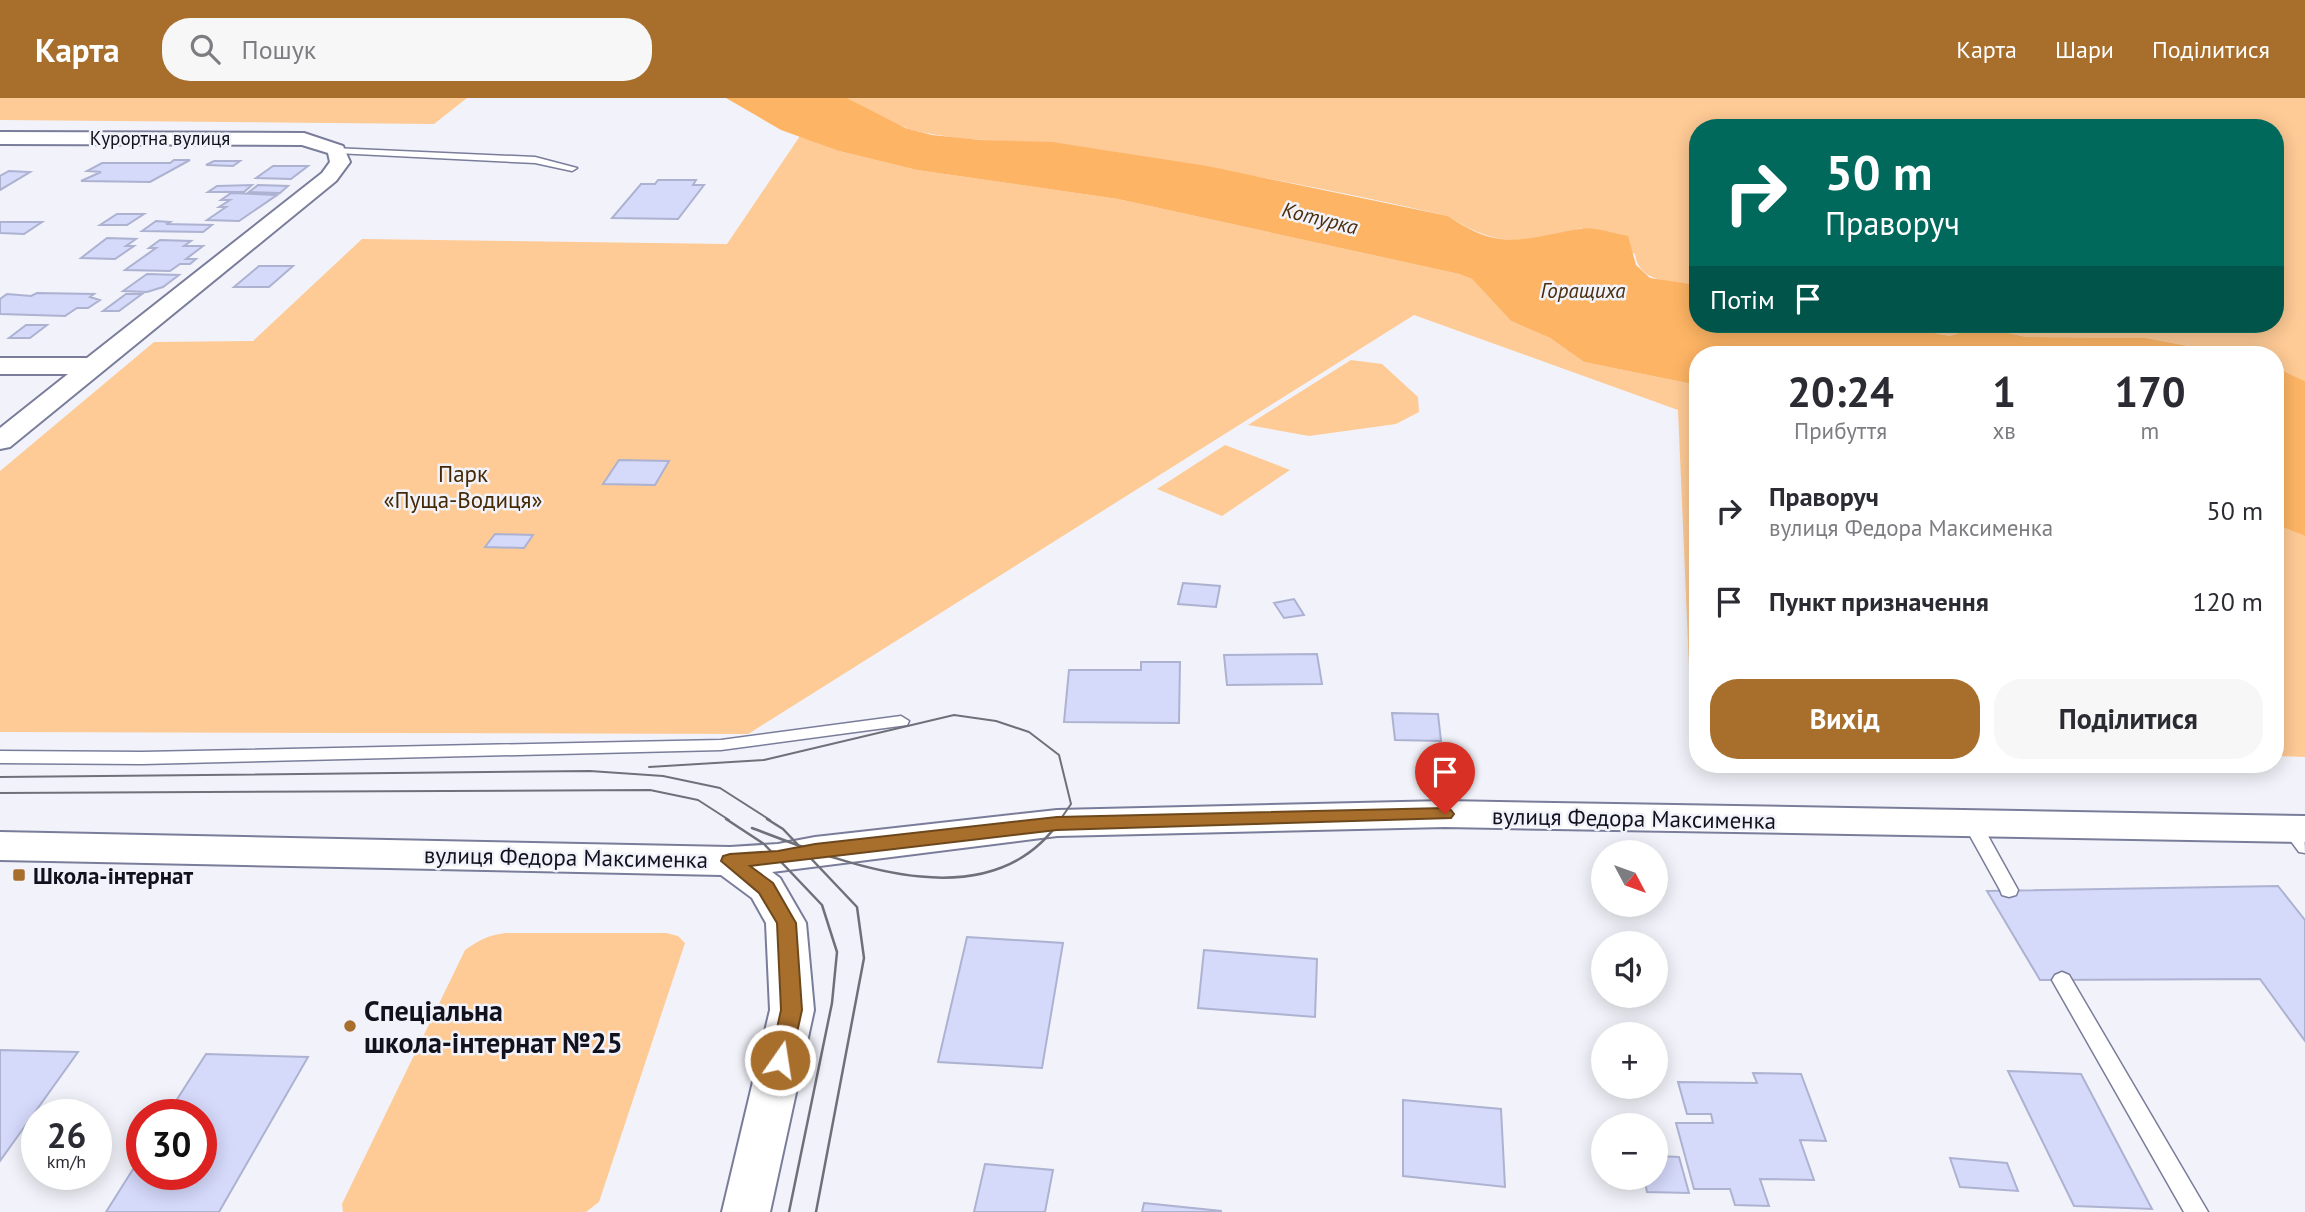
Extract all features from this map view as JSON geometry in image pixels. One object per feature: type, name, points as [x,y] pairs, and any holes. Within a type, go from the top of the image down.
[{"type":"street","name":"Курортна вулиця","points":[[0,138],[281,138],[327,146]]},
{"type":"street","points":[[0,441],[329,177],[340,162],[327,146]]},
{"type":"street","points":[[0,366],[91,366]]},
{"type":"street","name":"вулиця Федора Максименка","points":[[0,846],[730,861],[778,858],[815,851],[1057,823],[1445,814],[2300,835]]},
{"type":"street","points":[[730,861],[766,888],[786,923],[792,1010],[746,1212]]},
{"type":"lane","points":[[327,146],[535,160],[572,168]]},
{"type":"lane","points":[[0,757],[142,758],[721,745],[901,720]]},
{"type":"lane","points":[[1973,825],[2009,890]]},
{"type":"lane","points":[[2062,980],[2196,1212]]},
{"type":"green space","points":[[0,98],[467,98],[434,124],[0,120]]},
{"type":"green space","points":[[847,98],[2305,98],[2305,381],[2284,371],[2284,346],[2189,346],[2146,338],[2026,337],[2009,333],[2284,333],[2284,119],[1689,119],[1689,284],[1650,276],[1638,264],[1635,254],[1581,228],[1528,240],[1496,238],[1448,216],[1314,187],[1065,145],[931,134],[893,123]]},
{"type":"green space","name":"Парк «Пуща-Водиця»","points":[[800,136],[839,151],[917,170],[1118,199],[1472,279],[1511,321],[1550,338],[1584,362],[1689,383],[1689,667],[1678,410],[1414,315],[748,734],[0,732],[0,471],[154,342],[253,341],[362,239],[727,244]]},
{"type":"green space","points":[[1934,333],[1959,333],[1950,336]]},
{"type":"green space","points":[[1351,360],[1382,364],[1418,397],[1419,412],[1396,424],[1309,436],[1248,425]]},
{"type":"green space","points":[[1225,445],[1290,470],[1222,516],[1157,489]]},
{"type":"green space","points":[[2284,528],[2305,536],[2305,757],[2284,756]]},
{"type":"green space","points":[[506,933],[666,933],[678,936],[685,943],[599,1202],[586,1212],[343,1212],[342,1204],[465,950],[484,939]]},
{"type":"water","name":"Горащиха","points":[[726,98],[847,98],[905,128],[932,135],[981,140],[1052,142],[1207,166],[1448,216],[1483,235],[1497,239],[1526,239],[1585,228],[1628,236],[1636,265],[1650,278],[1689,284],[1689,333],[1934,333],[1950,336],[1959,333],[2009,333],[2026,337],[2146,338],[2188,346],[1689,346],[1689,383],[1584,362],[1550,338],[1511,321],[1472,279],[1459,274],[1118,199],[917,170],[839,151],[781,130]]},
{"type":"water","points":[[2284,371],[2305,381],[2305,536],[2284,528]]},
{"type":"building","points":[[174,160],[190,160],[150,182],[81,181],[101,172],[87,171],[102,163],[170,163]]},
{"type":"building","points":[[214,161],[240,161],[233,166],[206,165]]},
{"type":"building","points":[[273,166],[308,166],[291,179],[256,178]]},
{"type":"building","points":[[9,171],[30,172],[0,190],[0,176]]},
{"type":"building","points":[[658,180],[696,180],[693,185],[704,185],[678,219],[612,218],[641,184],[655,184]]},
{"type":"building","points":[[252,185],[244,192],[208,192],[217,186]]},
{"type":"building","points":[[258,185],[288,186],[280,193],[249,192]]},
{"type":"building","points":[[231,193],[277,195],[239,221],[207,220],[226,207],[219,207],[230,200],[221,200]]},
{"type":"building","points":[[117,214],[144,214],[127,225],[100,225]]},
{"type":"building","points":[[156,221],[170,222],[166,224],[212,225],[203,232],[142,231]]},
{"type":"building","points":[[0,222],[42,222],[24,234],[0,233]]},
{"type":"building","points":[[107,238],[136,239],[126,246],[134,246],[115,259],[81,258]]},
{"type":"building","points":[[160,240],[191,241],[184,246],[203,246],[186,259],[196,259],[190,264],[180,264],[170,271],[125,270],[156,248],[149,248]]},
{"type":"building","points":[[259,266],[293,266],[269,287],[234,287]]},
{"type":"building","points":[[147,274],[179,275],[163,287],[147,292],[123,291]]},
{"type":"building","points":[[37,293],[94,294],[90,297],[100,300],[88,308],[77,308],[65,316],[0,314],[0,299],[7,294],[31,296]]},
{"type":"building","points":[[126,294],[142,294],[119,311],[103,311]]},
{"type":"building","points":[[26,325],[47,325],[30,338],[9,338]]},
{"type":"building","points":[[619,460],[669,461],[655,485],[603,484]]},
{"type":"building","points":[[495,534],[533,535],[524,548],[485,547]]},
{"type":"building","points":[[1183,583],[1220,586],[1216,607],[1178,604]]},
{"type":"building","points":[[1294,599],[1304,615],[1284,618],[1274,603]]},
{"type":"building","points":[[1317,654],[1322,684],[1227,685],[1224,655]]},
{"type":"building","points":[[1141,662],[1180,662],[1179,723],[1064,722],[1069,670],[1141,670]]},
{"type":"building","points":[[1392,713],[1438,714],[1441,741],[1395,740]]},
{"type":"building","points":[[2278,886],[2305,920],[2305,1041],[2260,979],[2040,980],[1987,891]]},
{"type":"building","points":[[967,937],[1063,943],[1042,1068],[938,1062]]},
{"type":"building","points":[[1204,950],[1317,959],[1315,1017],[1198,1008]]},
{"type":"building","points":[[0,1050],[78,1052],[44,1099],[21,1099],[21,1132],[0,1161]]},
{"type":"building","points":[[206,1054],[308,1057],[219,1212],[106,1212],[126,1180],[126,1190],[217,1190],[217,1099],[177,1099]]},
{"type":"building","points":[[2008,1071],[2081,1074],[2152,1209],[2074,1206]]},
{"type":"building","points":[[1753,1073],[1801,1074],[1826,1141],[1800,1140],[1814,1180],[1760,1179],[1769,1206],[1735,1205],[1730,1189],[1694,1189],[1676,1123],[1713,1123],[1711,1114],[1687,1114],[1678,1082],[1757,1083]]},
{"type":"building","points":[[1403,1100],[1501,1109],[1505,1187],[1403,1176]]},
{"type":"building","points":[[1668,1157],[1679,1157],[1689,1193],[1647,1192],[1668,1190]]},
{"type":"building","points":[[1950,1158],[2007,1163],[2018,1191],[1960,1187]]},
{"type":"building","points":[[985,1164],[1053,1170],[1045,1212],[974,1212]]},
{"type":"building","points":[[1144,1203],[1221,1211],[1221,1212],[1142,1212]]},
{"type":"tram line","points":[[649,767],[764,760],[954,715],[996,721],[1029,732],[1059,755],[1071,804],[1060,820]]},
{"type":"tram line","points":[[0,777],[590,771],[663,776],[720,788],[770,820]]},
{"type":"tram line","points":[[0,793],[650,790],[698,800],[729,820]]},
{"type":"tram line","points":[[726,819],[764,844],[822,905],[837,952],[832,1003],[789,1212]]},
{"type":"tram line","points":[[767,819],[783,829],[798,845]]},
{"type":"tram line","points":[[798,845],[872,868],[915,876],[957,877],[996,870],[1031,851],[1061,819]]},
{"type":"tram line","points":[[752,828],[798,845]]},
{"type":"tram line","points":[[798,845],[857,907],[864,958],[816,1212]]},
{"type":"place","name":"Школа-інтернат","points":[[19,875]]},
{"type":"place","name":"Спеціальна школа-інтернат №25","points":[[350,1026]]},
{"type":"route","points":[[780,1060],[792,1010],[786,923],[766,888],[730,861],[778,858],[804,852],[1057,823],[1445,814]]},
{"type":"water label","name":"Котурка","points":[[1320,218]]}]
